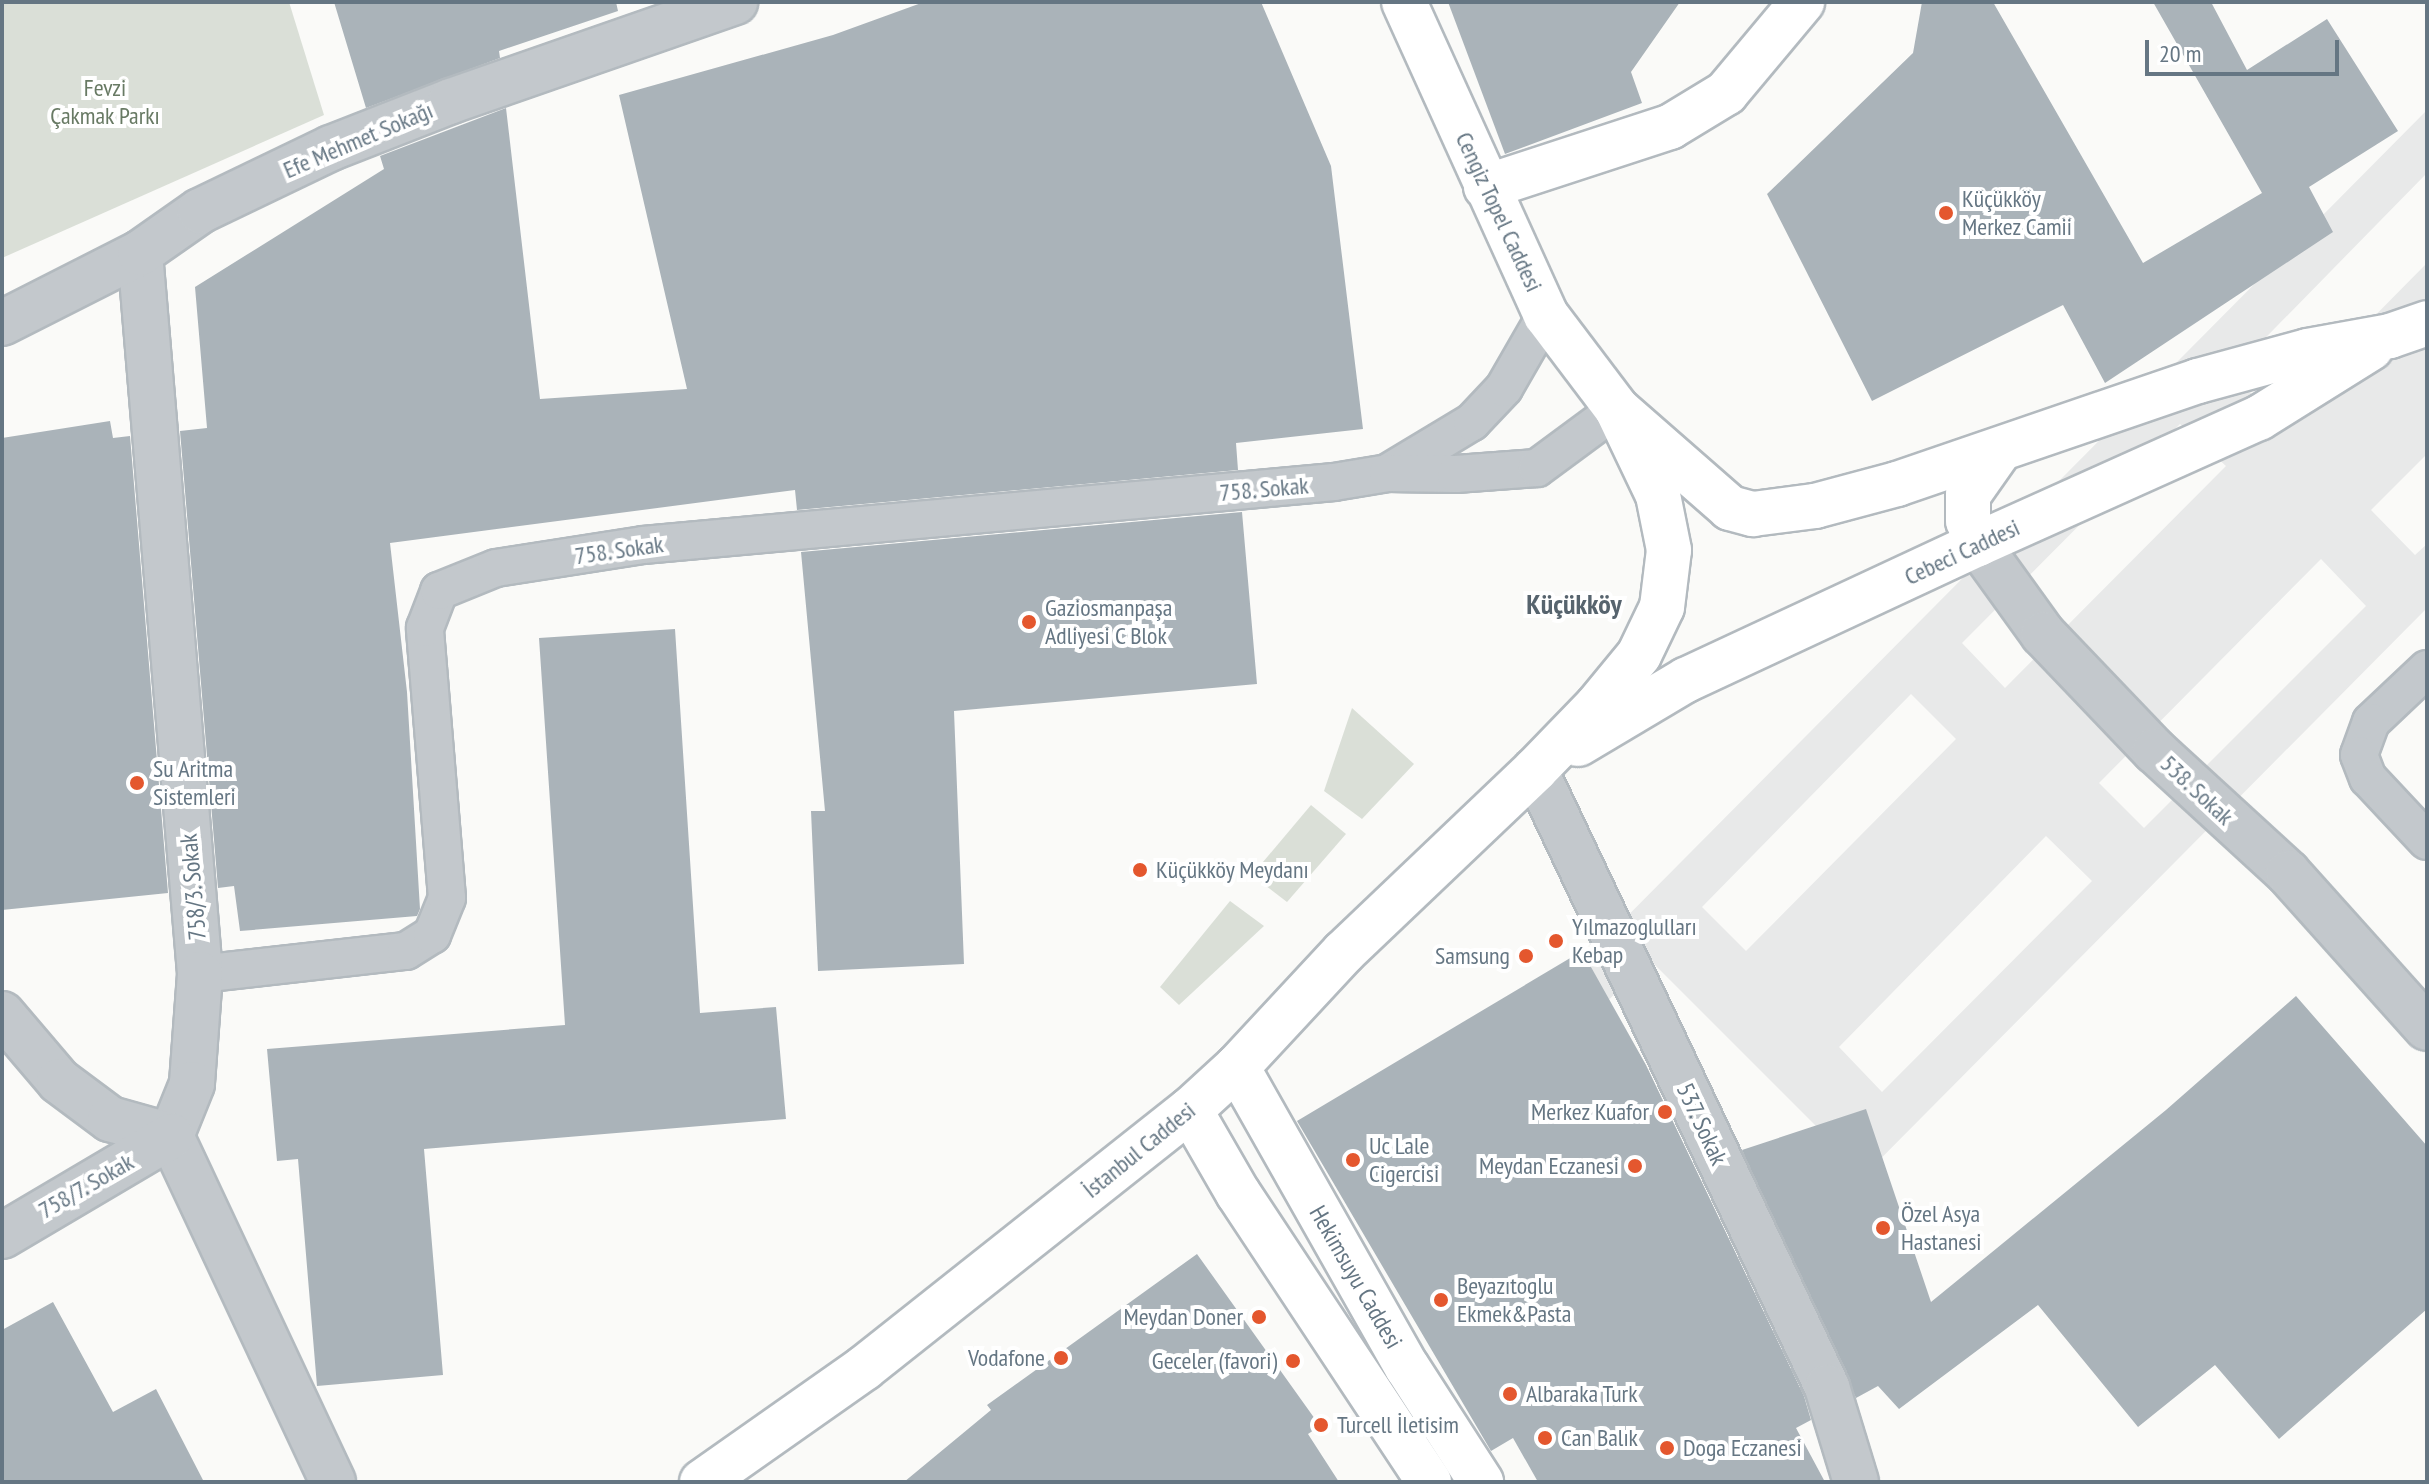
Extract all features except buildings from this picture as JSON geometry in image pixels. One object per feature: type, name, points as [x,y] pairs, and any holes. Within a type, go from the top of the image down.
[{"type":"main road","name":"Cengiz Topel Caddesi","points":[[1404,2],[1546,315],[1617,409]]},
{"type":"main road","points":[[1486,187],[1670,127],[1726,93],[1802,2]]},
{"type":"main road","name":"Cebeci Caddesi","points":[[1617,409],[1730,508],[1753,514],[1815,506],[1999,451],[2198,381],[2308,351],[2408,330]]},
{"type":"main road","name":"Cebeci Caddesi","points":[[1535,770],[1686,680],[2259,418],[2408,330]]},
{"type":"main road","points":[[1535,770],[1639,655],[1662,607],[1669,550],[1658,495],[1617,409]]},
{"type":"main road","points":[[1978,544],[1968,521],[1968,495],[1999,451]]},
{"type":"main road","name":"İstanbul Caddesi","points":[[702,1482],[864,1368],[1190,1110],[1237,1067],[1344,952],[1535,770]]},
{"type":"main road","name":"Hekimsuyu Caddesi","points":[[1237,1067],[1407,1367],[1481,1482]]},
{"type":"main road","name":"Hekimsuyu Caddesi","points":[[1190,1110],[1238,1193],[1429,1482]]},
{"type":"street","name":"Efe Mehmet Sokağı","points":[[2,323],[140,253],[200,211],[331,148],[451,101],[735,2]]},
{"type":"street","name":"758/3. Sokak","points":[[140,253],[200,974],[192,1084],[171,1136]]},
{"type":"street","name":"538. Sokak","points":[[1978,544],[2043,634],[2155,751],[2288,873],[2427,1028]]},
{"type":"street","name":"537. Sokak","points":[[1535,770],[1827,1387],[1856,1482]]},
{"type":"street","points":[[2,1014],[59,1081],[110,1119],[171,1136],[333,1482]]},
{"type":"street","name":"758/7. Sokak","points":[[2,1236],[171,1136]]},
{"type":"lane","points":[[1388,473],[1472,422],[1504,388],[1546,315]]},
{"type":"lane","points":[[1388,473],[1537,468],[1617,409]]},
{"type":"lane","name":"758. Sokak","points":[[200,974],[406,951],[432,935],[447,898],[425,628],[439,591],[496,568],[643,545],[1334,482],[1388,473]]},
{"type":"lane","points":[[2427,669],[2371,722],[2359,755],[2368,778],[2427,841]]},
{"type":"shaded area","points":[[2427,110],[2427,173],[2231,373],[2275,417],[2427,263],[2427,454],[2371,510],[2415,555],[2427,544],[2427,608],[1802,1238],[1832,1142],[1649,959],[1588,1021],[1556,988]],"holes":[[[2180,424],[2226,466],[2005,688],[1962,643]],[[2321,559],[2366,606],[2144,828],[2099,783]],[[1911,694],[1956,739],[1746,951],[1702,907]],[[2046,836],[2092,881],[1882,1092],[1839,1047]]]},
{"type":"green space","name":"Fevzi Çakmak Parkı","points":[[2,2],[289,2],[324,115],[2,258]]},
{"type":"green space","points":[[1352,708],[1414,764],[1362,819],[1324,791]]},
{"type":"green space","points":[[1311,805],[1346,834],[1287,902],[1252,875]]},
{"type":"green space","points":[[1230,901],[1264,926],[1179,1005],[1160,987]]},
{"type":"place","name":"Küçükköy Merkez Camii","points":[[1946,213]]},
{"type":"place","name":"Gaziosmanpaşa Adliyesi C Blok","points":[[1029,622]]},
{"type":"place","name":"Su Aritma Sistemleri","points":[[137,783]]},
{"type":"place","name":"Küçükköy Meydanı","points":[[1140,870]]},
{"type":"place","name":"Yılmazoglulları Kebap","points":[[1556,941]]},
{"type":"place","name":"Samsung","points":[[1526,956]]},
{"type":"place","name":"Merkez Kuafor","points":[[1665,1112]]},
{"type":"place","name":"Uc Lale Cigercisi","points":[[1353,1160]]},
{"type":"place","name":"Meydan Eczanesi","points":[[1635,1166]]},
{"type":"place","name":"Özel Asya Hastanesi","points":[[1883,1228]]},
{"type":"place","name":"Beyazıtoglu Ekmek&Pasta","points":[[1441,1300]]},
{"type":"place","name":"Meydan Doner","points":[[1259,1317]]},
{"type":"place","name":"Vodafone","points":[[1061,1358]]},
{"type":"place","name":"Geceler (favori)","points":[[1293,1361]]},
{"type":"place","name":"Albaraka Turk","points":[[1510,1394]]},
{"type":"place","name":"Turcell İletisim","points":[[1321,1425]]},
{"type":"place","name":"Can Balık","points":[[1545,1438]]},
{"type":"place","name":"Doga Eczanesi","points":[[1667,1448]]},
{"type":"district","name":"Küçükköy","points":[[1574,604]]}]
